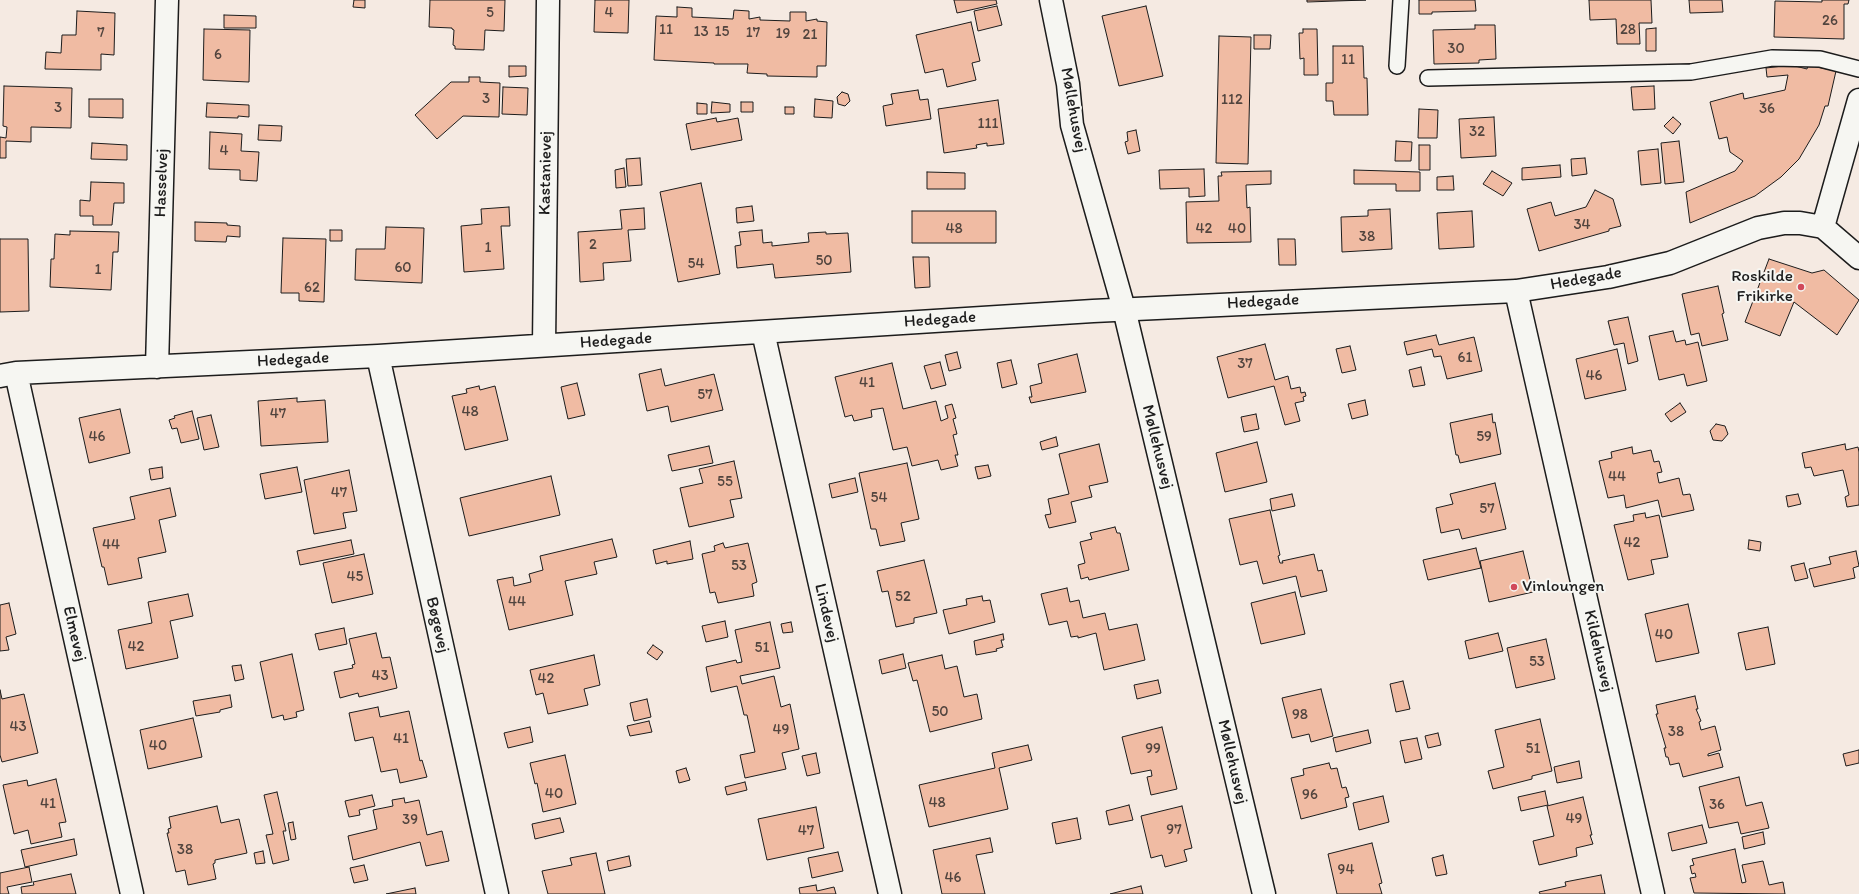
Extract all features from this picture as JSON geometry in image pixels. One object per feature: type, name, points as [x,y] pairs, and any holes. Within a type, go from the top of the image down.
[{"type":"street","name":"Hasselvej","points":[[157,367],[168,0]]},
{"type":"street","name":"Kastanievej","points":[[544,345],[548,0]]},
{"type":"street","name":"Møllehusvej","points":[[1051,0],[1068,84],[1072,125],[1124,309],[1264,894]]},
{"type":"street","points":[[1859,100],[1823,227],[1859,258]]},
{"type":"street","name":"Hedegade","points":[[8,375],[378,356],[1124,309],[1516,291],[1608,277],[1670,263],[1758,228],[1778,224],[1800,223],[1823,227]]},
{"type":"street","name":"Kildehusvej","points":[[1516,291],[1653,894]]},
{"type":"street","name":"Lindevej","points":[[763,332],[890,894]]},
{"type":"street","name":"Bøgevej","points":[[378,356],[497,894]]},
{"type":"street","name":"Elmevej","points":[[8,375],[132,894]]},
{"type":"lane","points":[[1397,66],[1401,0]]},
{"type":"lane","points":[[1428,78],[1691,72],[1772,58],[1820,59],[1859,69]]},
{"type":"building","points":[[354,0],[365,0],[365,8],[353,7]]},
{"type":"building","points":[[430,0],[505,0],[504,31],[485,30],[484,50],[455,49],[455,46],[453,45],[454,30],[452,28],[429,27]]},
{"type":"building","points":[[595,0],[629,0],[628,33],[594,32]]},
{"type":"building","points":[[954,0],[996,0],[997,4],[957,13]]},
{"type":"building","points":[[1307,0],[1366,0],[1307,2]]},
{"type":"building","points":[[1419,0],[1475,0],[1476,11],[1432,12],[1432,14],[1419,14]]},
{"type":"building","points":[[1589,0],[1651,0],[1652,23],[1639,23],[1640,44],[1617,44],[1616,19],[1590,20]]},
{"type":"building","points":[[1689,0],[1722,0],[1723,12],[1690,13]]},
{"type":"building","points":[[1822,0],[1849,0],[1848,4],[1844,4],[1844,39],[1774,37],[1775,1],[1822,2]]},
{"type":"building","points":[[997,6],[1002,25],[978,31],[974,11]]},
{"type":"building","points":[[1146,6],[1163,76],[1119,86],[1102,16]]},
{"type":"building","points":[[677,7],[692,8],[692,17],[733,19],[734,10],[749,11],[749,19],[760,17],[760,20],[790,21],[790,12],[806,12],[806,21],[817,19],[817,21],[827,22],[826,66],[817,66],[817,77],[767,76],[767,74],[747,73],[748,64],[714,64],[654,60],[656,16],[677,17]]},
{"type":"building","points":[[77,11],[115,13],[114,55],[101,54],[101,70],[45,69],[46,52],[61,53],[62,35],[76,35]]},
{"type":"building","points":[[224,15],[256,16],[256,28],[224,28]]},
{"type":"building","points":[[971,22],[980,61],[972,63],[976,80],[947,87],[943,69],[925,73],[916,35]]},
{"type":"building","points":[[1475,25],[1495,25],[1496,59],[1479,60],[1479,63],[1434,64],[1433,30],[1475,29]]},
{"type":"building","points":[[1656,28],[1656,51],[1646,51],[1646,29]]},
{"type":"building","points":[[204,29],[250,30],[249,82],[203,80]]},
{"type":"building","points":[[1303,29],[1317,29],[1318,75],[1304,75],[1304,58],[1300,59],[1299,33],[1303,33]]},
{"type":"building","points":[[1254,35],[1271,35],[1270,49],[1254,49]]},
{"type":"building","points":[[1219,36],[1251,37],[1248,164],[1216,163]]},
{"type":"building","points":[[1333,46],[1363,46],[1364,78],[1367,78],[1368,115],[1334,115],[1333,101],[1326,101],[1326,83],[1333,83]]},
{"type":"building","points":[[1791,65],[1807,69],[1808,65],[1836,71],[1828,106],[1825,106],[1819,125],[1799,159],[1781,177],[1755,196],[1690,223],[1686,192],[1735,171],[1743,161],[1730,152],[1727,137],[1719,139],[1710,102],[1743,93],[1744,99],[1785,90],[1788,75],[1767,77],[1766,68]]},
{"type":"building","points":[[509,66],[526,66],[526,76],[509,77]]},
{"type":"building","points":[[469,77],[480,77],[480,82],[500,83],[499,117],[463,116],[437,139],[415,115],[451,82],[469,82]]},
{"type":"building","points":[[4,86],[72,88],[71,128],[31,127],[31,142],[6,141],[6,158],[0,158],[0,137],[6,138],[7,127],[3,126]]},
{"type":"building","points":[[1654,86],[1655,109],[1633,110],[1631,87]]},
{"type":"building","points":[[503,87],[528,88],[527,115],[502,114]]},
{"type":"building","points":[[918,90],[920,100],[928,99],[931,119],[886,126],[883,106],[893,104],[891,94]]},
{"type":"building","points":[[842,92],[848,94],[850,101],[845,106],[838,104],[837,97]]},
{"type":"building","points":[[89,99],[123,99],[123,118],[89,117]]},
{"type":"building","points":[[815,99],[833,101],[832,118],[814,117]]},
{"type":"building","points":[[998,100],[1004,144],[987,146],[987,143],[976,145],[977,148],[944,153],[938,109]]},
{"type":"building","points":[[712,102],[730,104],[730,112],[711,113]]},
{"type":"building","points":[[741,102],[753,102],[753,112],[741,112]]},
{"type":"building","points":[[207,103],[249,105],[249,117],[206,117]]},
{"type":"building","points":[[697,103],[707,104],[707,114],[697,114]]},
{"type":"building","points":[[785,107],[794,107],[794,114],[785,114]]},
{"type":"building","points":[[1419,109],[1438,110],[1437,138],[1418,138]]},
{"type":"building","points":[[1494,117],[1496,156],[1461,158],[1459,119]]},
{"type":"building","points":[[1673,117],[1681,124],[1673,134],[1664,126]]},
{"type":"building","points":[[716,118],[717,122],[738,118],[742,140],[691,150],[686,124]]},
{"type":"building","points":[[259,125],[282,126],[281,141],[258,140]]},
{"type":"building","points":[[1136,130],[1140,151],[1128,154],[1125,142],[1128,141],[1127,132]]},
{"type":"building","points":[[210,132],[242,134],[241,151],[259,152],[257,181],[240,180],[240,170],[209,169]]},
{"type":"building","points":[[1396,141],[1412,142],[1411,161],[1395,161]]},
{"type":"building","points":[[1679,141],[1684,182],[1665,184],[1661,143]]},
{"type":"building","points":[[92,143],[127,145],[127,160],[91,159]]},
{"type":"building","points":[[1419,145],[1430,145],[1430,170],[1419,170]]},
{"type":"building","points":[[1658,149],[1661,183],[1641,185],[1638,151]]},
{"type":"building","points":[[640,158],[642,185],[628,186],[626,159]]},
{"type":"building","points":[[1585,158],[1587,174],[1572,176],[1571,159]]},
{"type":"building","points":[[1560,165],[1561,177],[1522,180],[1522,168]]},
{"type":"building","points":[[624,168],[626,187],[616,188],[615,170]]},
{"type":"building","points":[[1204,169],[1205,196],[1189,197],[1189,188],[1160,189],[1159,170]]},
{"type":"building","points":[[1354,170],[1420,172],[1420,191],[1396,191],[1396,184],[1354,184]]},
{"type":"building","points":[[1271,171],[1271,184],[1246,185],[1247,208],[1250,207],[1251,242],[1187,243],[1186,202],[1219,201],[1218,176],[1222,176],[1221,172]]},
{"type":"building","points":[[1492,171],[1512,183],[1503,196],[1483,184]]},
{"type":"building","points":[[927,172],[965,173],[965,189],[927,189]]},
{"type":"building","points":[[1453,176],[1454,190],[1437,190],[1437,177]]},
{"type":"building","points":[[91,182],[124,183],[124,203],[114,203],[112,225],[93,225],[93,216],[80,216],[80,200],[90,201]]},
{"type":"building","points":[[701,183],[720,274],[678,282],[660,192]]},
{"type":"building","points":[[1595,190],[1613,199],[1621,226],[1609,229],[1609,231],[1539,251],[1527,209],[1551,202],[1555,216],[1586,207]]},
{"type":"building","points":[[752,206],[754,221],[737,223],[736,208]]},
{"type":"building","points":[[509,207],[510,226],[501,226],[504,269],[464,272],[461,226],[482,224],[481,209]]},
{"type":"building","points":[[644,208],[645,229],[628,230],[631,261],[603,263],[604,280],[580,282],[578,232],[622,229],[620,210]]},
{"type":"building","points":[[1390,209],[1392,249],[1342,252],[1341,217],[1368,216],[1368,210]]},
{"type":"building","points":[[912,211],[996,211],[996,243],[912,243]]},
{"type":"building","points":[[1472,211],[1474,247],[1439,249],[1437,213]]},
{"type":"building","points":[[195,222],[227,223],[227,225],[240,226],[240,237],[227,236],[226,242],[195,241]]},
{"type":"building","points":[[386,227],[424,228],[422,283],[355,280],[356,249],[385,249]]},
{"type":"building","points":[[330,230],[342,230],[342,241],[330,241]]},
{"type":"building","points":[[762,230],[763,243],[772,242],[772,246],[809,242],[808,233],[848,233],[851,272],[775,278],[773,264],[737,268],[735,246],[741,245],[739,232]]},
{"type":"building","points":[[70,231],[119,232],[118,252],[113,252],[111,290],[50,287],[51,259],[54,259],[55,234],[70,235]]},
{"type":"building","points":[[283,238],[326,239],[324,302],[299,301],[299,293],[281,293]]},
{"type":"building","points":[[0,239],[28,239],[29,311],[0,312]]},
{"type":"building","points":[[1278,239],[1295,239],[1296,265],[1279,265]]},
{"type":"building","points":[[913,257],[929,257],[930,287],[915,288]]},
{"type":"building","name":"Roskilde Frikirke","points":[[1769,259],[1812,273],[1824,270],[1859,300],[1837,335],[1794,302],[1780,336],[1745,322]]},
{"type":"building","points":[[1718,286],[1728,340],[1702,346],[1699,333],[1691,335],[1682,294]]},
{"type":"building","points":[[1628,317],[1638,361],[1628,364],[1624,343],[1614,345],[1608,321]]},
{"type":"building","points":[[1673,331],[1676,342],[1685,340],[1686,345],[1698,342],[1707,381],[1687,386],[1684,374],[1659,380],[1649,336]]},
{"type":"building","points":[[1436,335],[1439,345],[1474,337],[1482,371],[1447,379],[1441,356],[1434,357],[1432,349],[1407,355],[1404,342]]},
{"type":"building","points":[[1265,344],[1275,380],[1288,376],[1291,389],[1300,387],[1301,393],[1305,392],[1306,396],[1303,397],[1304,401],[1295,403],[1300,421],[1285,425],[1274,386],[1228,398],[1217,357]]},
{"type":"building","points":[[1350,346],[1356,370],[1342,373],[1336,349]]},
{"type":"building","points":[[1617,349],[1626,390],[1585,399],[1576,359]]},
{"type":"building","points":[[957,352],[961,368],[949,371],[945,355]]},
{"type":"building","points":[[1077,354],[1086,392],[1031,403],[1029,397],[1032,397],[1030,386],[1042,383],[1038,364]]},
{"type":"building","points":[[1011,360],[1017,384],[1002,388],[997,363]]},
{"type":"building","points":[[940,362],[946,385],[931,389],[924,366]]},
{"type":"building","points":[[892,363],[903,409],[936,401],[941,421],[948,418],[945,406],[952,404],[956,418],[953,419],[957,434],[953,435],[958,455],[955,455],[958,466],[941,470],[938,460],[912,466],[907,447],[893,450],[883,408],[871,410],[872,417],[854,421],[852,415],[845,417],[835,377]]},
{"type":"building","points":[[1421,367],[1425,385],[1413,387],[1409,370]]},
{"type":"building","points":[[661,369],[665,386],[714,374],[723,410],[671,422],[668,406],[647,411],[639,374]]},
{"type":"building","points":[[577,383],[585,415],[568,419],[561,387]]},
{"type":"building","points":[[479,386],[480,390],[495,386],[508,440],[465,450],[452,396],[467,393],[466,389]]},
{"type":"building","points":[[297,398],[297,402],[325,400],[328,442],[261,446],[258,401]]},
{"type":"building","points":[[1365,400],[1368,415],[1352,419],[1348,404]]},
{"type":"building","points":[[1680,403],[1686,412],[1671,422],[1665,414]]},
{"type":"building","points":[[120,409],[130,453],[89,463],[79,418]]},
{"type":"building","points":[[192,411],[199,439],[181,443],[177,428],[172,429],[169,420],[175,418],[174,416]]},
{"type":"building","points":[[1256,414],[1259,429],[1244,432],[1241,417]]},
{"type":"building","points":[[1492,414],[1501,454],[1460,463],[1458,455],[1456,455],[1450,423]]},
{"type":"building","points":[[211,415],[219,447],[204,450],[197,418]]},
{"type":"building","points":[[1716,424],[1725,426],[1728,434],[1722,441],[1713,440],[1710,431]]},
{"type":"building","points":[[1056,437],[1058,446],[1042,450],[1040,442]]},
{"type":"building","points":[[1257,442],[1267,482],[1225,492],[1216,453]]},
{"type":"building","points":[[1099,444],[1108,482],[1089,486],[1092,497],[1071,502],[1076,522],[1049,528],[1045,515],[1051,514],[1048,499],[1069,494],[1059,454]]},
{"type":"building","points":[[1845,444],[1846,450],[1858,447],[1859,452],[1859,505],[1847,507],[1845,497],[1849,495],[1843,470],[1814,476],[1811,467],[1805,468],[1802,453]]},
{"type":"building","points":[[709,446],[713,463],[672,471],[668,455]]},
{"type":"building","points":[[1632,447],[1633,454],[1651,450],[1654,462],[1659,461],[1662,472],[1657,473],[1659,483],[1679,478],[1683,495],[1690,494],[1694,510],[1662,517],[1658,500],[1626,508],[1624,495],[1608,498],[1599,461],[1612,458],[1611,452]]},
{"type":"building","points":[[734,461],[742,498],[730,500],[734,517],[689,527],[680,488],[703,483],[699,469]]},
{"type":"building","points":[[907,463],[919,519],[901,523],[905,541],[880,546],[876,529],[871,529],[859,473]]},
{"type":"building","points":[[988,465],[991,476],[978,479],[975,467]]},
{"type":"building","points":[[162,467],[163,478],[151,480],[149,469]]},
{"type":"building","points":[[297,467],[302,492],[265,499],[260,474]]},
{"type":"building","points":[[349,470],[357,511],[343,513],[346,528],[314,534],[304,480]]},
{"type":"building","points":[[551,476],[560,515],[469,536],[460,498]]},
{"type":"building","points":[[855,478],[858,492],[832,498],[829,484]]},
{"type":"building","points":[[1495,483],[1506,529],[1462,539],[1459,529],[1441,533],[1436,508],[1453,504],[1450,494]]},
{"type":"building","points":[[170,488],[176,516],[159,520],[166,552],[138,558],[142,578],[108,585],[104,567],[102,567],[93,528],[135,519],[130,497]]},
{"type":"building","points":[[1292,494],[1295,506],[1272,511],[1270,499]]},
{"type":"building","points":[[1798,494],[1801,504],[1788,507],[1786,496]]},
{"type":"building","points":[[1270,510],[1280,555],[1278,556],[1280,563],[1283,563],[1282,561],[1314,554],[1318,571],[1322,570],[1327,591],[1301,597],[1296,576],[1263,584],[1257,561],[1240,565],[1229,519]]},
{"type":"building","points":[[1645,513],[1646,518],[1659,515],[1668,557],[1651,560],[1654,574],[1628,580],[1614,525],[1634,521],[1633,515]]},
{"type":"building","points":[[1115,527],[1117,533],[1120,533],[1129,570],[1089,580],[1088,577],[1081,579],[1078,565],[1085,563],[1080,542],[1092,539],[1090,533]]},
{"type":"building","points":[[612,539],[617,557],[594,562],[597,574],[565,581],[573,615],[509,630],[497,580],[513,577],[514,586],[531,582],[529,574],[543,570],[540,556]]},
{"type":"building","points":[[351,540],[354,554],[300,565],[297,551]]},
{"type":"building","points":[[1749,540],[1761,542],[1760,551],[1748,549]]},
{"type":"building","points":[[690,541],[693,559],[667,564],[667,561],[656,564],[653,550]]},
{"type":"building","points":[[723,543],[725,548],[748,543],[757,582],[752,584],[754,596],[718,603],[715,592],[710,593],[702,554],[715,551],[714,546]]},
{"type":"building","points":[[1476,548],[1481,568],[1428,580],[1423,560]]},
{"type":"building","points":[[1523,551],[1533,592],[1489,602],[1480,561]]},
{"type":"building","points":[[1856,551],[1859,566],[1853,568],[1855,578],[1814,587],[1809,569],[1831,564],[1829,557]]},
{"type":"building","points":[[364,554],[373,594],[332,603],[323,563]]},
{"type":"building","points":[[924,560],[937,613],[914,618],[914,623],[896,627],[888,591],[882,592],[877,571]]},
{"type":"building","points":[[1804,563],[1808,578],[1795,581],[1791,566]]},
{"type":"building","points":[[1067,588],[1070,602],[1079,600],[1083,618],[1105,613],[1109,630],[1137,624],[1145,660],[1104,670],[1096,633],[1078,638],[1078,636],[1071,637],[1067,621],[1049,625],[1041,594]]},
{"type":"building","points":[[1295,592],[1305,634],[1261,644],[1251,603]]},
{"type":"building","points":[[188,594],[193,616],[170,621],[178,658],[126,669],[118,630],[152,623],[148,602]]},
{"type":"building","points":[[982,596],[983,601],[990,600],[995,622],[949,634],[943,610],[967,605],[966,599]]},
{"type":"building","points":[[9,603],[16,634],[6,637],[9,650],[0,651],[0,605]]},
{"type":"building","points":[[1688,604],[1699,653],[1656,662],[1645,614]]},
{"type":"building","points":[[725,621],[728,637],[706,642],[702,626]]},
{"type":"building","points":[[770,622],[780,668],[740,676],[742,684],[774,676],[781,707],[790,704],[799,749],[782,753],[786,769],[745,778],[740,755],[755,752],[747,715],[744,715],[737,686],[711,692],[706,667],[736,660],[737,663],[742,662],[735,630]]},
{"type":"building","points":[[791,622],[793,632],[783,633],[781,624]]},
{"type":"building","points":[[1768,627],[1775,664],[1746,670],[1738,633]]},
{"type":"building","points":[[344,628],[347,644],[319,650],[315,634]]},
{"type":"building","points":[[376,633],[382,658],[390,657],[397,688],[359,697],[358,693],[340,698],[334,672],[353,668],[352,665],[355,664],[349,639]]},
{"type":"building","points":[[1498,633],[1503,651],[1469,659],[1465,641]]},
{"type":"building","points":[[1003,634],[1004,640],[1001,640],[1003,647],[996,649],[997,651],[976,655],[974,641]]},
{"type":"building","points":[[1546,639],[1555,679],[1516,688],[1507,648]]},
{"type":"building","points":[[653,645],[663,652],[657,660],[647,653]]},
{"type":"building","points":[[292,654],[304,710],[296,712],[297,717],[284,720],[283,715],[272,718],[260,662]]},
{"type":"building","points":[[903,654],[906,668],[882,674],[879,660]]},
{"type":"building","points":[[594,655],[600,685],[584,689],[588,705],[548,714],[543,693],[536,695],[530,670]]},
{"type":"building","points":[[942,655],[945,669],[957,666],[964,697],[977,694],[982,719],[930,732],[917,680],[913,681],[908,663]]},
{"type":"building","points":[[241,665],[244,679],[235,681],[232,666]]},
{"type":"building","points":[[1158,680],[1161,693],[1137,699],[1134,685]]},
{"type":"building","points":[[1403,681],[1410,709],[1396,712],[1390,684]]},
{"type":"building","points":[[1321,689],[1333,736],[1311,742],[1309,734],[1292,738],[1282,698]]},
{"type":"building","points":[[0,690],[2,699],[24,694],[38,753],[2,762],[0,755]]},
{"type":"building","points":[[230,695],[232,707],[220,710],[220,712],[196,716],[193,701]]},
{"type":"building","points":[[1695,696],[1698,709],[1696,709],[1701,721],[1699,722],[1701,730],[1715,726],[1721,750],[1708,754],[1708,756],[1719,753],[1723,767],[1683,777],[1679,763],[1670,765],[1668,757],[1666,757],[1664,748],[1666,748],[1656,714],[1658,714],[1656,705]]},
{"type":"building","points":[[647,699],[651,717],[634,721],[630,703]]},
{"type":"building","points":[[378,707],[380,717],[409,711],[420,761],[422,760],[427,777],[400,783],[397,769],[381,772],[373,737],[355,741],[349,713]]},
{"type":"building","points":[[193,718],[202,757],[148,769],[140,730]]},
{"type":"building","points":[[1540,719],[1552,771],[1532,776],[1532,779],[1493,789],[1488,771],[1504,767],[1495,730]]},
{"type":"building","points":[[649,721],[652,732],[630,736],[627,726]]},
{"type":"building","points":[[530,727],[533,742],[508,748],[504,733]]},
{"type":"building","points":[[1162,727],[1177,789],[1151,795],[1147,777],[1152,776],[1151,770],[1131,774],[1122,737]]},
{"type":"building","points":[[1368,730],[1371,743],[1336,752],[1333,738]]},
{"type":"building","points":[[1438,733],[1441,745],[1428,748],[1425,736]]},
{"type":"building","points":[[1417,738],[1422,759],[1405,763],[1400,741]]},
{"type":"building","points":[[1028,745],[1032,760],[999,768],[1008,809],[929,827],[919,785],[995,768],[992,753]]},
{"type":"building","points":[[1859,750],[1859,763],[1846,766],[1843,754]]},
{"type":"building","points":[[816,753],[820,773],[807,776],[802,756]]},
{"type":"building","points":[[565,755],[576,804],[543,812],[537,783],[535,784],[530,763]]},
{"type":"building","points":[[1579,761],[1582,778],[1557,783],[1554,767]]},
{"type":"building","points":[[1329,763],[1331,769],[1337,768],[1342,788],[1346,787],[1349,797],[1345,798],[1347,807],[1301,819],[1291,778],[1304,775],[1303,769]]},
{"type":"building","points":[[686,768],[690,780],[679,783],[676,771]]},
{"type":"building","points":[[1739,777],[1746,806],[1762,802],[1769,828],[1741,834],[1738,822],[1709,828],[1699,787]]},
{"type":"building","points":[[56,779],[66,822],[59,823],[62,837],[31,844],[28,830],[14,834],[3,785],[27,780],[28,786]]},
{"type":"building","points":[[745,782],[747,790],[727,795],[725,787]]},
{"type":"building","points":[[1545,791],[1548,805],[1521,811],[1518,797]]},
{"type":"building","points":[[277,792],[286,831],[283,831],[289,860],[273,864],[266,835],[273,834],[264,795]]},
{"type":"building","points":[[372,795],[375,806],[359,810],[360,815],[349,817],[345,801]]},
{"type":"building","points":[[1383,796],[1389,822],[1359,830],[1353,803]]},
{"type":"building","points":[[1583,797],[1593,844],[1576,848],[1577,856],[1539,865],[1533,841],[1554,836],[1547,806]]},
{"type":"building","points":[[404,798],[405,803],[419,800],[427,835],[442,831],[449,861],[426,866],[420,842],[353,860],[348,836],[377,829],[373,810],[393,806],[392,800]]},
{"type":"building","points":[[1129,805],[1133,820],[1109,825],[1106,811]]},
{"type":"building","points":[[217,806],[221,823],[239,819],[247,853],[215,860],[215,863],[213,864],[216,879],[188,885],[185,870],[176,872],[167,833],[169,833],[168,829],[171,828],[169,817]]},
{"type":"building","points":[[1182,806],[1192,848],[1184,850],[1187,861],[1165,867],[1162,855],[1151,858],[1141,816]]},
{"type":"building","points":[[816,807],[824,848],[767,860],[758,819]]},
{"type":"building","points":[[560,818],[564,832],[535,839],[532,824]]},
{"type":"building","points":[[1077,818],[1081,839],[1056,844],[1052,823]]},
{"type":"building","points":[[293,822],[296,839],[291,840],[288,823]]},
{"type":"building","points":[[1702,825],[1707,843],[1672,851],[1668,833]]},
{"type":"building","points":[[1763,832],[1765,844],[1744,849],[1742,837]]},
{"type":"building","points":[[990,838],[993,852],[976,855],[985,894],[942,894],[933,850]]},
{"type":"building","points":[[74,839],[77,855],[25,867],[21,850]]},
{"type":"building","points":[[1372,843],[1382,883],[1379,884],[1382,894],[1337,894],[1328,854]]},
{"type":"building","points":[[1735,849],[1742,883],[1746,882],[1742,865],[1763,861],[1769,885],[1783,882],[1785,894],[1694,893],[1690,878],[1696,877],[1695,873],[1692,874],[1690,866],[1694,865],[1692,859]]},
{"type":"building","points":[[263,851],[265,863],[256,864],[254,853]]},
{"type":"building","points":[[838,852],[843,871],[812,878],[808,858]]},
{"type":"building","points":[[596,853],[605,894],[548,894],[542,871],[572,865],[570,858]]},
{"type":"building","points":[[1443,855],[1447,874],[1436,876],[1432,858]]},
{"type":"building","points":[[629,856],[631,866],[609,871],[607,861]]},
{"type":"building","points":[[364,865],[368,880],[354,883],[350,868]]},
{"type":"building","points":[[29,867],[32,882],[7,887],[9,894],[0,894],[0,873]]},
{"type":"building","points":[[71,874],[76,894],[22,894],[21,887],[34,885],[33,882]]},
{"type":"building","points":[[1601,875],[1605,894],[1540,894],[1539,892],[1566,886],[1565,882]]},
{"type":"building","points":[[816,885],[817,891],[834,887],[836,894],[800,894],[799,888]]},
{"type":"building","points":[[1141,886],[1143,894],[1110,894]]},
{"type":"building","points":[[415,888],[416,894],[386,894]]},
{"type":"place","name":"Roskilde Frikirke","points":[[1801,287]]},
{"type":"place","name":"Vinloungen","points":[[1514,587]]}]
